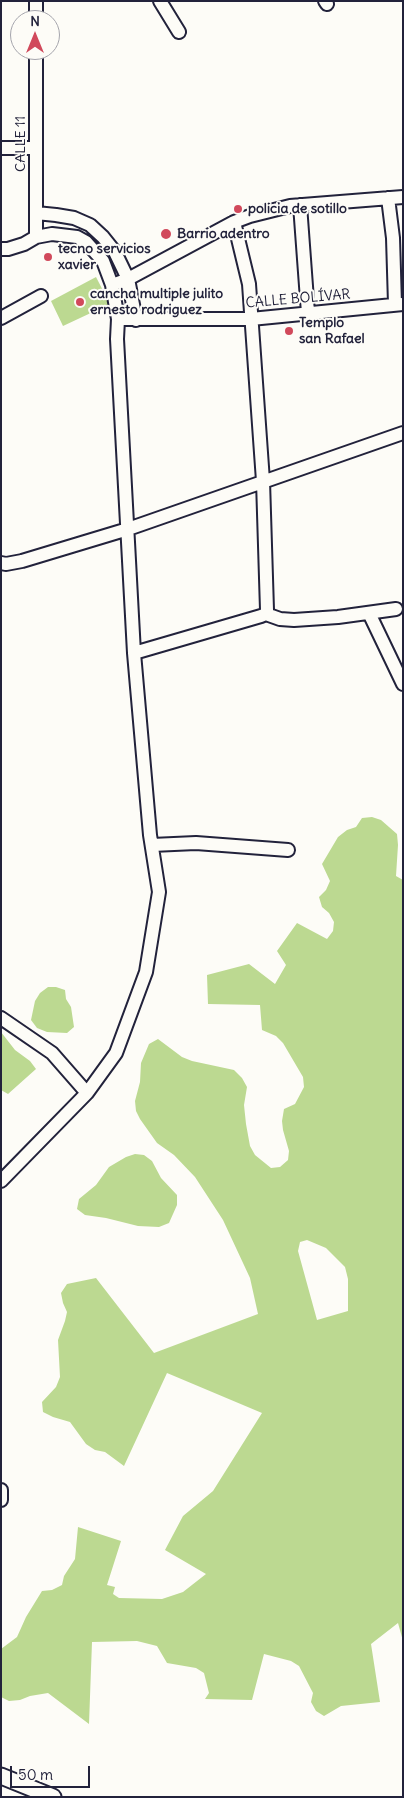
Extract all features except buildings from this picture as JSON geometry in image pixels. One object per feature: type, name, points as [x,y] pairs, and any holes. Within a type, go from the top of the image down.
[{"type":"street","points":[[160,1],[179,32]]},
{"type":"street","name":"CALLE 11","points":[[36,60],[36,237]]},
{"type":"street","points":[[1,148],[36,148]]},
{"type":"street","points":[[112,285],[128,279],[234,222],[250,216],[300,205],[403,197]]},
{"type":"street","points":[[388,198],[399,304]]},
{"type":"street","points":[[300,205],[308,313]]},
{"type":"street","points":[[36,214],[74,218],[90,225],[103,237],[115,252],[128,279],[136,320]]},
{"type":"street","points":[[234,222],[249,284],[263,481],[266,614]]},
{"type":"street","points":[[1,249],[8,249],[24,244],[36,237],[52,234],[77,237],[86,242],[103,261],[112,285],[118,319],[117,339],[134,653],[152,845],[159,892],[146,972],[116,1053],[87,1093],[1,1181]]},
{"type":"street","points":[[1,318],[41,296]]},
{"type":"street","name":"CALLE BOLÍVAR","points":[[118,319],[251,319],[399,304]]},
{"type":"street","points":[[1,563],[22,561],[128,529],[403,433]]},
{"type":"street","points":[[134,653],[266,614],[280,619],[294,620],[396,610]]},
{"type":"street","points":[[370,613],[403,684]]},
{"type":"street","points":[[152,845],[196,843],[288,850]]},
{"type":"street","points":[[1,1018],[52,1053],[87,1093]]},
{"type":"street","points":[[1,1490],[1,1500]]},
{"type":"street","points":[[1,1776],[53,1797]]},
{"type":"green space","name":"cancha multiple julito ernesto rodriguez","points":[[96,277],[110,304],[63,326],[51,301]]},
{"type":"green space","points":[[372,817],[381,820],[397,834],[396,876],[403,880],[403,1641],[398,1623],[371,1644],[380,1702],[341,1706],[324,1716],[316,1711],[311,1702],[313,1693],[299,1666],[291,1661],[264,1654],[252,1700],[205,1699],[209,1693],[204,1673],[196,1668],[167,1663],[157,1646],[137,1641],[92,1642],[89,1724],[48,1693],[9,1701],[1,1697],[1,1649],[17,1637],[26,1617],[42,1591],[52,1590],[62,1585],[64,1576],[75,1559],[78,1527],[121,1541],[107,1585],[115,1587],[113,1594],[119,1598],[162,1599],[183,1592],[206,1574],[165,1550],[183,1516],[213,1491],[262,1413],[167,1373],[124,1466],[105,1452],[95,1450],[86,1444],[70,1422],[43,1412],[42,1402],[56,1387],[60,1377],[58,1340],[67,1312],[61,1293],[67,1284],[96,1278],[154,1353],[258,1314],[250,1278],[223,1220],[195,1177],[174,1155],[157,1143],[136,1111],[135,1101],[140,1082],[141,1063],[149,1044],[158,1039],[182,1057],[234,1070],[247,1087],[244,1105],[246,1124],[250,1146],[255,1155],[271,1168],[280,1167],[288,1160],[289,1151],[282,1121],[284,1109],[295,1104],[304,1087],[303,1077],[283,1043],[276,1036],[262,1030],[260,1005],[208,1004],[207,975],[249,964],[275,984],[286,965],[277,951],[297,923],[327,939],[333,931],[334,922],[329,913],[322,907],[319,897],[326,890],[330,881],[322,864],[338,837],[347,830],[356,827],[362,818]],"holes":[[[307,1240],[326,1248],[345,1267],[348,1279],[348,1311],[317,1320],[298,1251],[300,1242]]]},
{"type":"green space","points":[[48,987],[65,990],[66,999],[71,1007],[74,1027],[67,1033],[47,1032],[37,1028],[31,1020],[35,1001],[40,993]]},
{"type":"green space","points":[[1,1032],[15,1050],[30,1061],[36,1069],[8,1094],[1,1090]]},
{"type":"green space","points":[[135,1154],[144,1155],[152,1161],[161,1178],[177,1195],[177,1205],[169,1223],[159,1227],[138,1226],[85,1215],[77,1209],[79,1199],[96,1185],[109,1167]]},
{"type":"place","name":"policia de sotillo","points":[[238,209]]},
{"type":"place","name":"Barrio adentro","points":[[166,234]]},
{"type":"place","name":"tecno servicios xavier","points":[[48,257]]},
{"type":"place","name":"cancha multiple julito ernesto rodriguez","points":[[80,302]]},
{"type":"place","name":"Templo san Rafael","points":[[289,331]]}]
